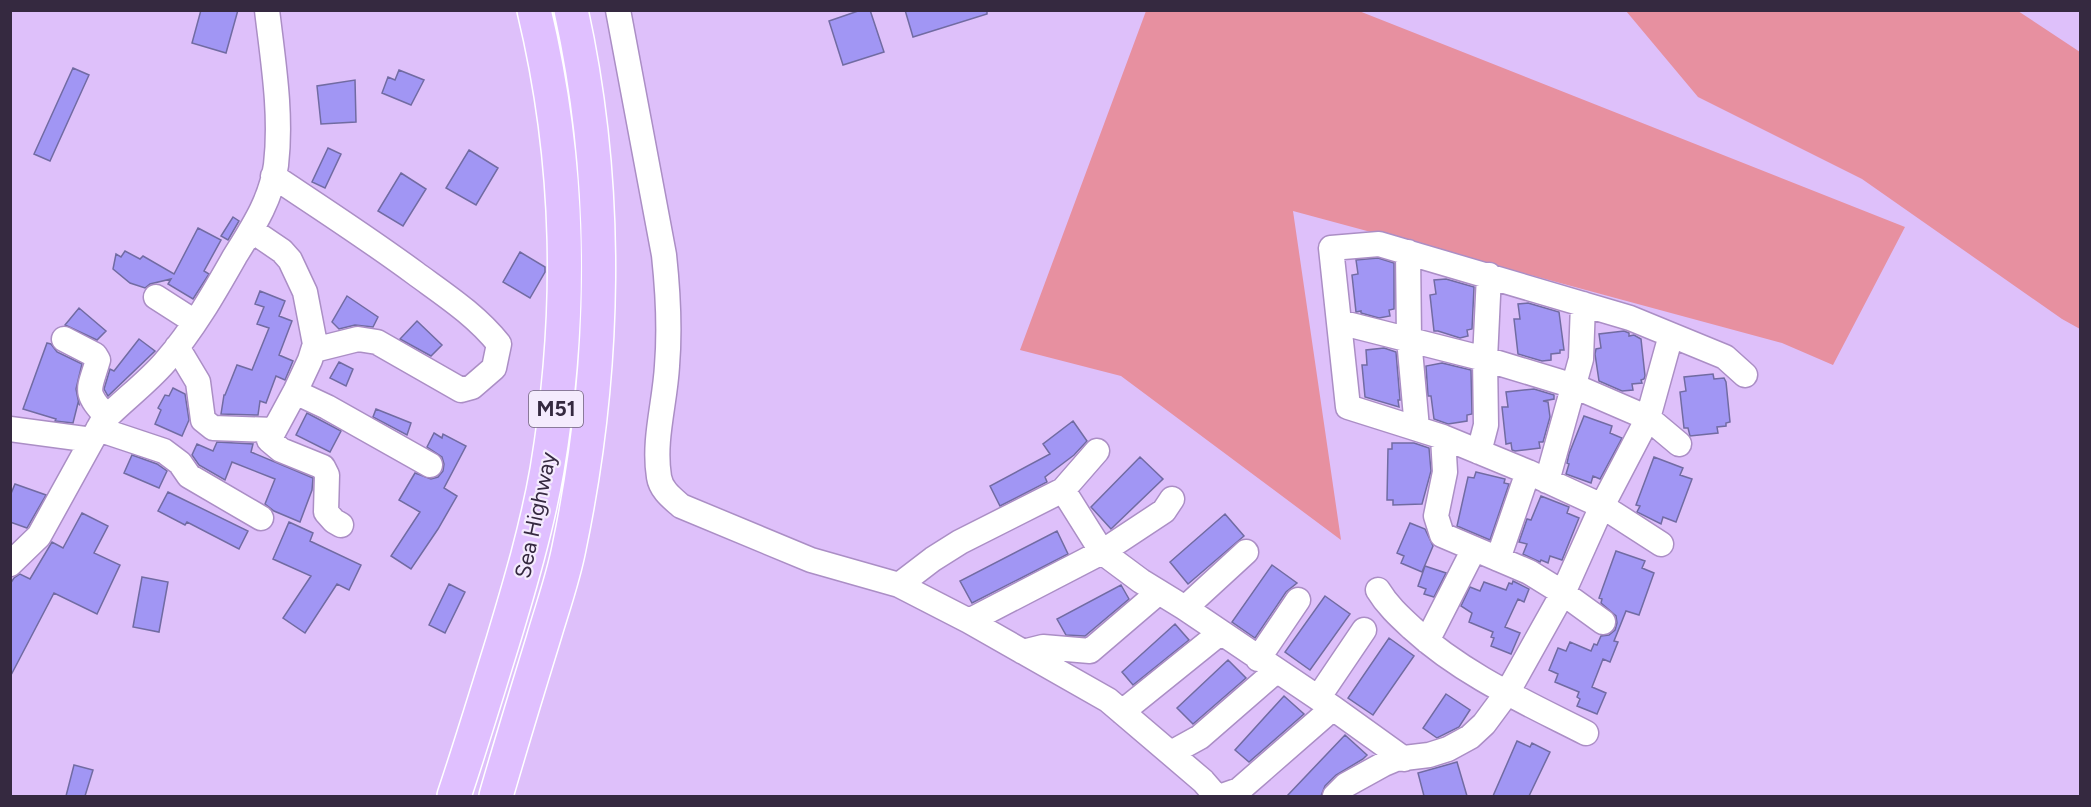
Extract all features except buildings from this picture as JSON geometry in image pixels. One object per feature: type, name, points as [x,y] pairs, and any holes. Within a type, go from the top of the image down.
[{"type":"highway","name":"Sea Highway","points":[[454,796],[517,593],[532,535],[547,471],[563,351],[565,246],[559,141],[534,10]]},
{"type":"highway","name":"Sea Highway","points":[[496,796],[569,549],[592,398],[598,327],[599,236],[584,84],[571,10]]},
{"type":"street","points":[[10,564],[39,536],[59,504],[99,428],[163,364],[195,322],[267,203],[278,137],[278,114],[267,10]]},
{"type":"street","points":[[620,12],[662,244],[667,285],[668,366],[658,432],[659,478],[666,493],[681,506],[811,560],[900,585],[969,621],[1108,700],[1203,781],[1230,795],[1325,703],[1364,630]]},
{"type":"street","points":[[273,176],[358,232],[461,306],[484,325],[499,344],[494,368],[472,387],[461,390],[376,342],[358,339],[314,350]]},
{"type":"street","points":[[250,230],[282,250],[298,276],[305,292],[315,344],[295,392],[269,438],[271,443],[289,453],[323,467],[327,475],[326,512],[341,525]]},
{"type":"street","points":[[1661,544],[1602,506],[1538,477],[1443,437],[1348,407],[1331,248],[1379,244],[1490,275],[1630,318],[1725,357],[1745,375]]},
{"type":"street","points":[[1408,252],[1409,339],[1417,428]]},
{"type":"street","points":[[1479,452],[1486,425],[1485,359],[1490,275]]},
{"type":"street","points":[[156,297],[195,322]]},
{"type":"street","points":[[1498,559],[1538,477],[1574,386],[1581,359],[1583,304]]},
{"type":"street","points":[[1339,322],[1485,359],[1574,386],[1648,418],[1679,444]]},
{"type":"street","points":[[1335,796],[1346,785],[1365,773],[1396,759],[1429,755],[1448,749],[1470,737],[1484,724],[1507,693],[1563,593],[1602,506],[1648,418],[1671,335]]},
{"type":"street","points":[[64,339],[95,355],[98,360],[89,388],[99,428]]},
{"type":"street","points":[[177,347],[198,382],[205,423],[213,428],[273,430]]},
{"type":"street","points":[[295,392],[327,407],[430,465]]},
{"type":"street","points":[[10,429],[99,428],[164,452],[180,463],[200,493],[261,518]]},
{"type":"street","points":[[1443,437],[1445,472],[1436,516],[1442,535],[1529,572],[1603,622]]},
{"type":"street","points":[[900,585],[933,559],[960,542],[1063,490],[1097,451]]},
{"type":"street","points":[[1063,490],[1102,552],[1404,759]]},
{"type":"street","points":[[969,621],[1102,552],[1164,511],[1172,499]]},
{"type":"street","points":[[1426,641],[1474,549]]},
{"type":"street","points":[[1185,608],[1246,552]]},
{"type":"street","points":[[1378,590],[1387,604],[1426,641],[1460,666],[1586,733]]},
{"type":"street","points":[[1023,652],[1043,647],[1090,651],[1159,592]]},
{"type":"street","points":[[1171,753],[1200,736],[1268,665],[1298,600]]},
{"type":"street","points":[[1122,712],[1220,633]]},
{"type":"shaded area","points":[[1146,11],[1359,11],[1905,227],[1833,365],[1782,343],[1293,211],[1341,540],[1121,376],[1020,350]]},
{"type":"shaded area","points":[[1626,11],[2018,11],[2080,52],[2080,329],[2062,319],[1862,179],[1698,97]]}]
